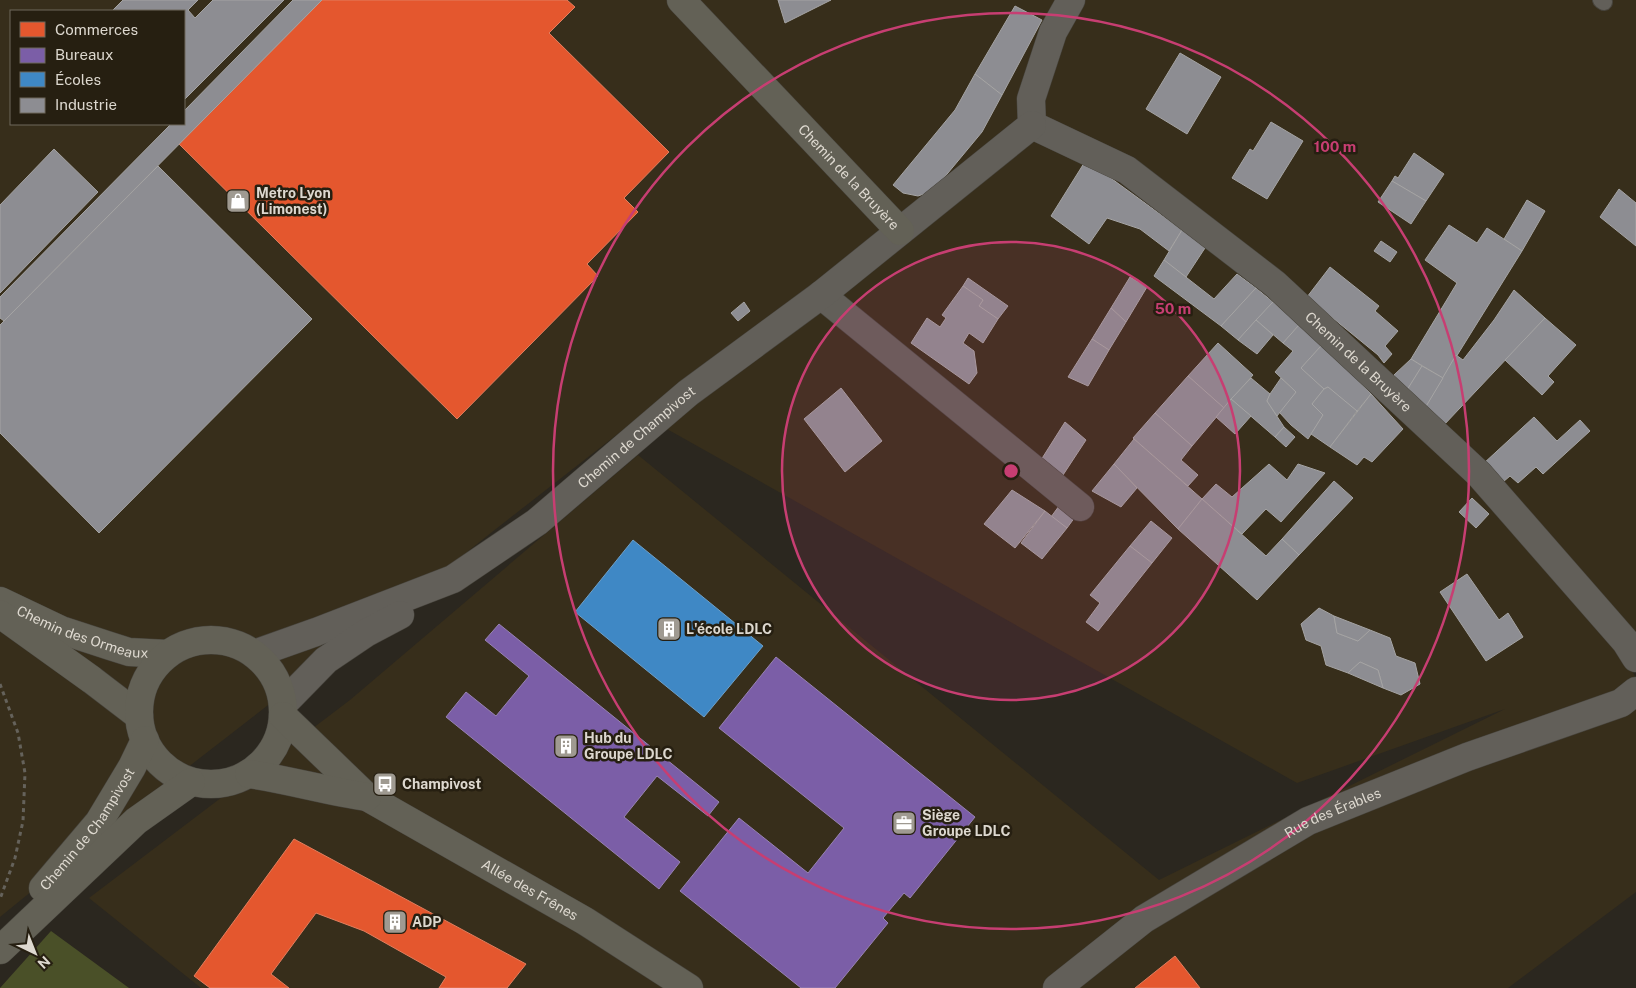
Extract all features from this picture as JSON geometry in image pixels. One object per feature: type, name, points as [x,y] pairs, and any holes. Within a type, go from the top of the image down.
[{"type":"street","name":"Chemin de la Bruyère","points":[[681,0],[900,232],[1032,125],[1127,170],[1275,284],[1479,474],[1626,642],[1636,658]]},
{"type":"street","points":[[1032,125],[1031,99],[1053,32],[1071,0]]},
{"type":"street","name":"Chemin de Champivost","points":[[283,710],[330,658],[366,633],[413,608],[537,522],[688,393],[821,295],[900,232]]},
{"type":"street","points":[[821,295],[1080,507]]},
{"type":"street","name":"Chemin de Champivost","points":[[254,654],[453,579]]},
{"type":"street","name":"Chemin des Ormeaux","points":[[0,600],[61,630],[130,652],[168,654]]},
{"type":"street","name":"Chemin des Ormeaux","points":[[0,614],[92,680],[142,728]]},
{"type":"street","points":[[211,640],[234,644],[254,654],[268,668],[278,685],[283,710],[278,738],[266,759],[249,774],[230,782],[210,784],[191,782],[171,773],[155,758],[142,728],[142,692],[152,671],[168,654],[188,644],[211,640]]},
{"type":"street","name":"Rue des Érables","points":[[1057,988],[1144,918],[1308,821],[1466,757],[1620,703],[1636,690]]},
{"type":"street","name":"Allée des Frênes","points":[[283,710],[367,798],[585,921],[689,988]]},
{"type":"street","name":"Chemin de Champivost","points":[[4,946],[34,898],[99,822],[132,767],[142,728]]},
{"type":"street","name":"Allée des Frênes","points":[[249,774],[280,778],[367,798]]},
{"type":"street","name":"Chemin de Champivost","points":[[4,946],[136,821],[191,782]]},
{"type":"path","points":[[0,684],[18,732],[25,773],[23,821],[15,858],[0,898]]},
{"type":"shaded area","points":[[0,0],[1636,0],[1636,661],[1628,664],[1636,678],[1636,892],[1508,988],[201,988],[89,898],[350,700],[638,455],[1159,880],[1505,709],[1297,783],[642,415],[366,633],[326,660],[102,834],[0,917]]},
{"type":"green space","points":[[51,931],[129,988],[0,988]]},
{"type":"building: Commerces","points":[[322,0],[567,0],[575,7],[549,33],[669,152],[624,198],[638,212],[587,264],[598,276],[457,419],[179,144]]},
{"type":"building: Commerces","name":"ADP","points":[[294,839],[526,964],[507,988],[439,988],[446,977],[364,931],[316,913],[271,974],[289,988],[210,988],[194,976]]},
{"type":"building: Commerces","points":[[1175,956],[1200,988],[1135,988]]},
{"type":"building: Bureaux","name":"Hub du Groupe LDLC","points":[[499,624],[719,802],[708,816],[657,776],[624,817],[680,862],[659,889],[446,717],[466,692],[496,716],[529,676],[485,640]]},
{"type":"building: Bureaux","name":"Siège Groupe LDLC","points":[[776,657],[975,817],[910,898],[904,893],[883,918],[888,923],[835,988],[801,988],[680,891],[739,818],[808,873],[844,828],[719,728]]},
{"type":"building: Écoles","name":"L'école LDLC","points":[[633,540],[763,646],[704,717],[575,612]]},
{"type":"building: Industrie","points":[[123,0],[198,0],[188,10],[195,18],[213,0],[284,0],[185,99],[185,10],[113,10]]},
{"type":"building: Industrie","points":[[293,0],[322,0],[4,321],[0,318],[0,297],[170,125],[185,125],[185,110]]},
{"type":"building: Industrie","points":[[778,0],[831,0],[785,23]]},
{"type":"building: Industrie","points":[[1015,6],[1042,20],[1002,95],[975,74]]},
{"type":"building: Industrie","points":[[1180,53],[1221,77],[1187,134],[1146,109]]},
{"type":"building: Industrie","points":[[975,74],[1002,95],[982,132],[933,191],[918,196],[903,193],[893,185],[955,110]]},
{"type":"building: Industrie","points":[[1271,122],[1303,141],[1267,199],[1232,178],[1250,149],[1253,151]]},
{"type":"building: Industrie","points":[[54,149],[98,192],[0,293],[0,205]]},
{"type":"building: Industrie","points":[[1414,153],[1444,174],[1426,201],[1392,181],[1395,176],[1398,178]]},
{"type":"building: Industrie","points":[[1086,160],[1182,230],[1169,251],[1140,229],[1107,218],[1089,244],[1051,216]]},
{"type":"building: Industrie","points":[[158,166],[312,319],[99,533],[0,433],[0,325]]},
{"type":"building: Industrie","points":[[1392,181],[1426,201],[1411,224],[1378,202]]},
{"type":"building: Industrie","points":[[1619,189],[1636,203],[1636,246],[1600,217]]},
{"type":"building: Industrie","points":[[1527,200],[1545,211],[1522,251],[1504,239]]},
{"type":"building: Industrie","points":[[1449,225],[1477,243],[1487,228],[1522,251],[1443,378],[1411,359],[1457,283],[1425,260]]},
{"type":"building: Industrie","points":[[1182,230],[1205,248],[1186,277],[1164,260]]},
{"type":"building: Industrie","points":[[1381,241],[1397,252],[1390,262],[1374,251]]},
{"type":"building: Industrie","points":[[1164,260],[1214,299],[1237,274],[1256,288],[1221,326],[1154,276]]},
{"type":"building: Industrie","points":[[1330,267],[1379,306],[1375,311],[1398,331],[1385,346],[1392,354],[1384,363],[1378,355],[1307,297]]},
{"type":"building: Industrie","points":[[1130,277],[1147,287],[1126,322],[1111,308]]},
{"type":"building: Industrie","points":[[968,278],[1008,306],[998,319],[979,306],[983,300],[963,286]]},
{"type":"building: Industrie","points":[[963,286],[983,300],[979,306],[998,319],[983,343],[969,333],[963,343],[974,351],[977,373],[969,384],[911,343],[927,318],[940,327],[946,318],[942,315]]},
{"type":"building: Industrie","points":[[1256,288],[1273,302],[1238,340],[1221,326]]},
{"type":"building: Industrie","points":[[1514,290],[1545,318],[1443,426],[1425,408],[1456,355],[1463,360],[1494,320]]},
{"type":"building: Industrie","points":[[744,302],[750,311],[738,321],[731,313]]},
{"type":"building: Industrie","points":[[1273,302],[1299,325],[1283,343],[1256,320]]},
{"type":"building: Industrie","points":[[1111,308],[1126,322],[1109,350],[1092,339]]},
{"type":"building: Industrie","points":[[1545,318],[1576,345],[1548,376],[1554,382],[1542,395],[1505,360]]},
{"type":"building: Industrie","points":[[1256,320],[1273,335],[1257,354],[1238,340]]},
{"type":"building: Industrie","points":[[1299,325],[1321,346],[1301,368],[1324,389],[1312,404],[1323,415],[1308,439],[1279,412],[1296,392],[1275,372],[1293,351],[1283,343]]},
{"type":"building: Industrie","points":[[1092,339],[1109,350],[1088,386],[1068,377]]},
{"type":"building: Industrie","points":[[1218,343],[1253,375],[1224,408],[1188,376]]},
{"type":"building: Industrie","points":[[1321,346],[1371,394],[1357,411],[1328,387],[1324,389],[1301,368]]},
{"type":"building: Industrie","points":[[1411,359],[1422,366],[1407,390],[1394,375]]},
{"type":"building: Industrie","points":[[1422,366],[1443,378],[1425,408],[1407,390]]},
{"type":"building: Industrie","points":[[1188,376],[1224,408],[1192,446],[1155,413]]},
{"type":"building: Industrie","points":[[1251,378],[1270,394],[1267,401],[1284,427],[1275,437],[1231,399]]},
{"type":"building: Industrie","points":[[1281,378],[1296,392],[1277,416],[1267,401]]},
{"type":"building: Industrie","points":[[1328,387],[1357,411],[1330,447],[1311,434],[1323,415],[1312,404],[1324,389]]},
{"type":"building: Industrie","points":[[841,388],[882,441],[845,472],[804,419]]},
{"type":"building: Industrie","points":[[1371,394],[1403,429],[1372,462],[1364,457],[1357,465],[1330,447]]},
{"type":"building: Industrie","points":[[1231,399],[1251,416],[1235,434],[1216,417]]},
{"type":"building: Industrie","points":[[1155,413],[1192,446],[1181,460],[1198,475],[1188,486],[1133,438]]},
{"type":"building: Industrie","points":[[1534,417],[1557,441],[1580,420],[1590,431],[1543,474],[1536,467],[1518,483],[1510,476],[1503,482],[1483,464]]},
{"type":"building: Industrie","points":[[1065,422],[1086,440],[1063,475],[1041,460]]},
{"type":"building: Industrie","points":[[1284,427],[1295,437],[1286,447],[1275,437]]},
{"type":"building: Industrie","points":[[1134,439],[1202,499],[1178,529],[1114,464]]},
{"type":"building: Industrie","points":[[1114,464],[1137,488],[1121,507],[1092,491]]},
{"type":"building: Industrie","points":[[1269,464],[1287,480],[1298,464],[1325,473],[1281,522],[1266,509],[1242,534],[1202,499],[1216,484],[1232,497]]},
{"type":"building: Industrie","points":[[1334,481],[1353,498],[1299,555],[1282,539]]},
{"type":"building: Industrie","points":[[1012,490],[1045,511],[1015,548],[984,524]]},
{"type":"building: Industrie","points":[[1472,498],[1489,514],[1476,528],[1459,512]]},
{"type":"building: Industrie","points":[[1202,499],[1266,556],[1282,539],[1299,555],[1257,600],[1178,529]]},
{"type":"building: Industrie","points":[[1059,506],[1075,517],[1067,528],[1051,517]]},
{"type":"building: Industrie","points":[[1045,511],[1067,528],[1042,559],[1021,543]]},
{"type":"building: Industrie","points":[[1151,521],[1172,538],[1152,563],[1130,546]]},
{"type":"building: Industrie","points":[[1130,546],[1152,563],[1098,631],[1086,622],[1100,603],[1090,595]]},
{"type":"building: Industrie","points":[[1467,574],[1499,620],[1508,613],[1523,637],[1486,661],[1440,592]]},
{"type":"building: Industrie","points":[[1319,608],[1334,616],[1337,633],[1358,641],[1370,630],[1390,638],[1396,656],[1415,663],[1420,684],[1401,695],[1383,688],[1378,670],[1360,662],[1348,673],[1326,665],[1321,646],[1306,640],[1301,624]]},
{"type":"building: Industrie","points":[[1334,616],[1370,630],[1358,641],[1337,633]]},
{"type":"building: Industrie","points":[[1360,662],[1378,670],[1383,688],[1348,673]]},
{"type":"place","name":"Metro Lyon (Limonest)","points":[[238,201]]},
{"type":"place","name":"L'école LDLC","points":[[669,629]]},
{"type":"place","name":"Hub du Groupe LDLC","points":[[566,746]]},
{"type":"place","name":"Champivost","points":[[385,784]]},
{"type":"place","name":"Siège Groupe LDLC","points":[[904,823]]},
{"type":"place","name":"ADP","points":[[395,922]]}]
